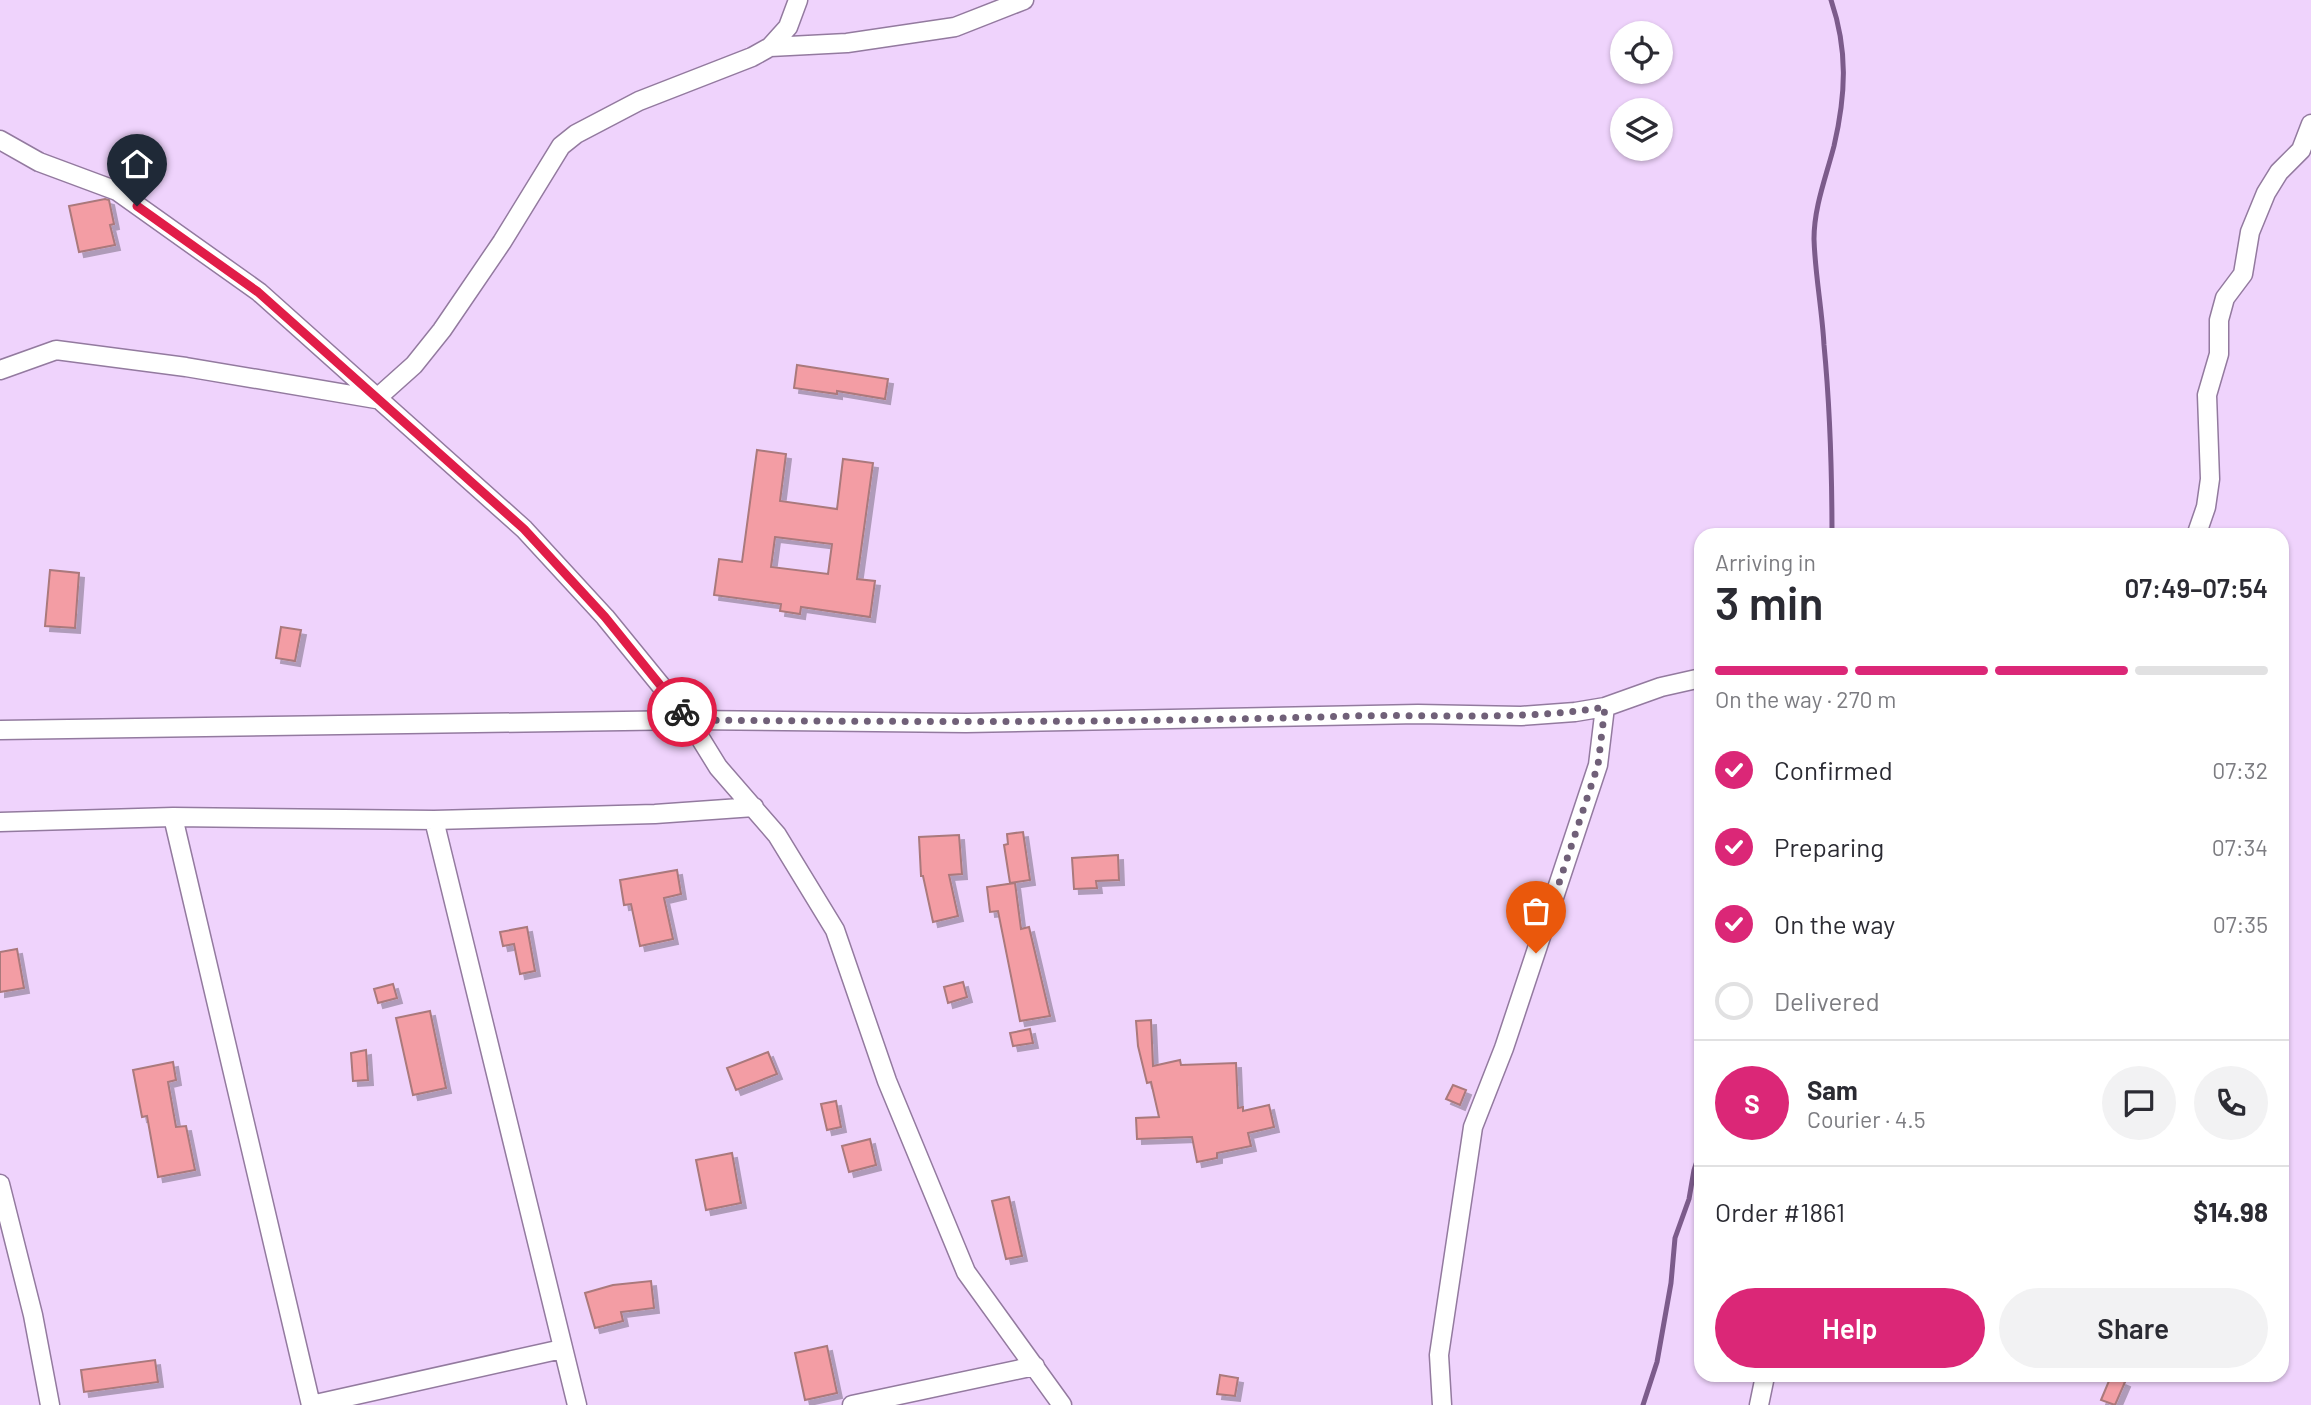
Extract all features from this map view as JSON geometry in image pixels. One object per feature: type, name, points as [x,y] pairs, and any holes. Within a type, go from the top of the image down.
[{"type":"street","points":[[376,399],[414,365],[442,330],[502,242],[561,146],[576,134],[639,101],[752,57],[770,47],[788,27],[798,0]]},
{"type":"street","points":[[770,47],[847,43],[955,27],[1024,0]]},
{"type":"street","points":[[2199,528],[2206,507],[2210,480],[2207,395],[2219,354],[2219,320],[2225,298],[2243,274],[2249,233],[2266,193],[2279,172],[2301,150],[2311,124]]},
{"type":"street","points":[[0,140],[39,162],[117,191],[258,292],[524,529],[605,617],[689,720],[718,767],[777,835],[835,930],[887,1081],[966,1272],[1062,1405]]},
{"type":"street","points":[[0,370],[56,350],[186,367],[376,399]]},
{"type":"street","points":[[0,730],[689,720],[967,723],[1418,714],[1521,716],[1605,707],[1661,687],[1694,680]]},
{"type":"street","points":[[1442,1405],[1439,1355],[1473,1127],[1504,1048],[1598,765],[1605,707]]},
{"type":"street","points":[[0,822],[173,817],[434,820],[655,814],[754,807]]},
{"type":"street","points":[[173,817],[311,1405],[562,1349]]},
{"type":"street","points":[[434,820],[577,1405]]},
{"type":"street","points":[[0,1184],[33,1315],[50,1405]]},
{"type":"street","points":[[852,1405],[1035,1366]]},
{"type":"street","points":[[1759,1405],[1764,1382]]},
{"type":"building","points":[[109,200],[114,224],[110,225],[115,245],[79,252],[69,206]]},
{"type":"building","points":[[797,365],[888,379],[885,399],[837,391],[837,394],[794,388]]},
{"type":"building","points":[[757,450],[786,454],[780,501],[837,509],[843,459],[873,463],[857,579],[875,581],[870,617],[801,607],[800,614],[780,611],[781,604],[714,595],[719,559],[742,562]],"holes":[[[775,537],[832,544],[828,574],[771,567]]]},
{"type":"building","points":[[50,570],[79,573],[75,628],[45,626]]},
{"type":"building","points":[[281,627],[301,630],[295,661],[276,658]]},
{"type":"building","points":[[1023,832],[1030,880],[1010,883],[1004,845],[1008,844],[1007,834]]},
{"type":"building","points":[[959,835],[962,874],[949,875],[958,916],[933,922],[921,876],[919,837]]},
{"type":"building","points":[[1118,855],[1119,880],[1096,881],[1097,888],[1074,889],[1072,858]]},
{"type":"building","points":[[677,870],[681,894],[664,898],[673,939],[640,946],[631,904],[624,905],[620,880]]},
{"type":"building","points":[[1015,883],[1021,929],[1029,927],[1050,1016],[1020,1021],[998,911],[990,912],[987,887]]},
{"type":"building","points":[[527,927],[535,971],[520,974],[514,944],[503,946],[500,932]]},
{"type":"building","points":[[17,949],[24,988],[0,992],[0,952]]},
{"type":"building","points":[[963,982],[967,997],[948,1003],[944,987]]},
{"type":"building","points":[[393,984],[397,998],[378,1003],[374,989]]},
{"type":"building","points":[[430,1011],[446,1088],[413,1095],[396,1018]]},
{"type":"building","points":[[1151,1020],[1153,1066],[1180,1060],[1181,1065],[1236,1063],[1238,1108],[1243,1107],[1243,1111],[1269,1105],[1274,1127],[1248,1133],[1251,1146],[1217,1153],[1217,1158],[1197,1162],[1192,1137],[1137,1139],[1136,1118],[1159,1117],[1151,1082],[1147,1083],[1138,1046],[1136,1021]]},
{"type":"building","points":[[1030,1029],[1033,1043],[1013,1046],[1010,1033]]},
{"type":"building","points":[[366,1050],[368,1080],[353,1081],[351,1053]]},
{"type":"building","points":[[768,1052],[777,1074],[736,1090],[727,1068]]},
{"type":"building","points":[[173,1062],[176,1080],[168,1082],[176,1127],[186,1126],[195,1170],[158,1177],[147,1116],[142,1117],[133,1070]]},
{"type":"building","points":[[1453,1085],[1466,1090],[1460,1105],[1446,1099]]},
{"type":"building","points":[[836,1101],[841,1127],[827,1130],[821,1104]]},
{"type":"building","points":[[870,1139],[876,1165],[849,1172],[842,1146]]},
{"type":"building","points":[[732,1153],[741,1203],[706,1210],[696,1160]]},
{"type":"building","points":[[1009,1197],[1022,1256],[1006,1259],[992,1201]]},
{"type":"building","points":[[651,1281],[654,1308],[621,1312],[623,1321],[595,1328],[585,1293],[613,1285]]},
{"type":"building","points":[[827,1346],[837,1393],[805,1400],[795,1353]]},
{"type":"building","points":[[155,1360],[158,1382],[84,1392],[81,1370]]},
{"type":"building","points":[[1220,1375],[1238,1378],[1235,1396],[1217,1394]]},
{"type":"building","points":[[2108,1382],[2125,1382],[2115,1405],[2101,1400]]},
{"type":"waterway","points":[[1831,0],[1843,54],[1843,90],[1834,146],[1818,204],[1814,239],[1828,392],[1832,528]]},
{"type":"waterway","points":[[1643,1405],[1657,1362],[1671,1283],[1675,1238],[1689,1199],[1694,1170]]},
{"type":"way so far","points":[[682,712],[689,720],[967,723],[1225,720],[1418,714],[1521,716],[1605,707],[1598,765],[1536,953]]},
{"type":"route","points":[[137,206],[258,292],[524,529],[605,617],[682,712]]}]
